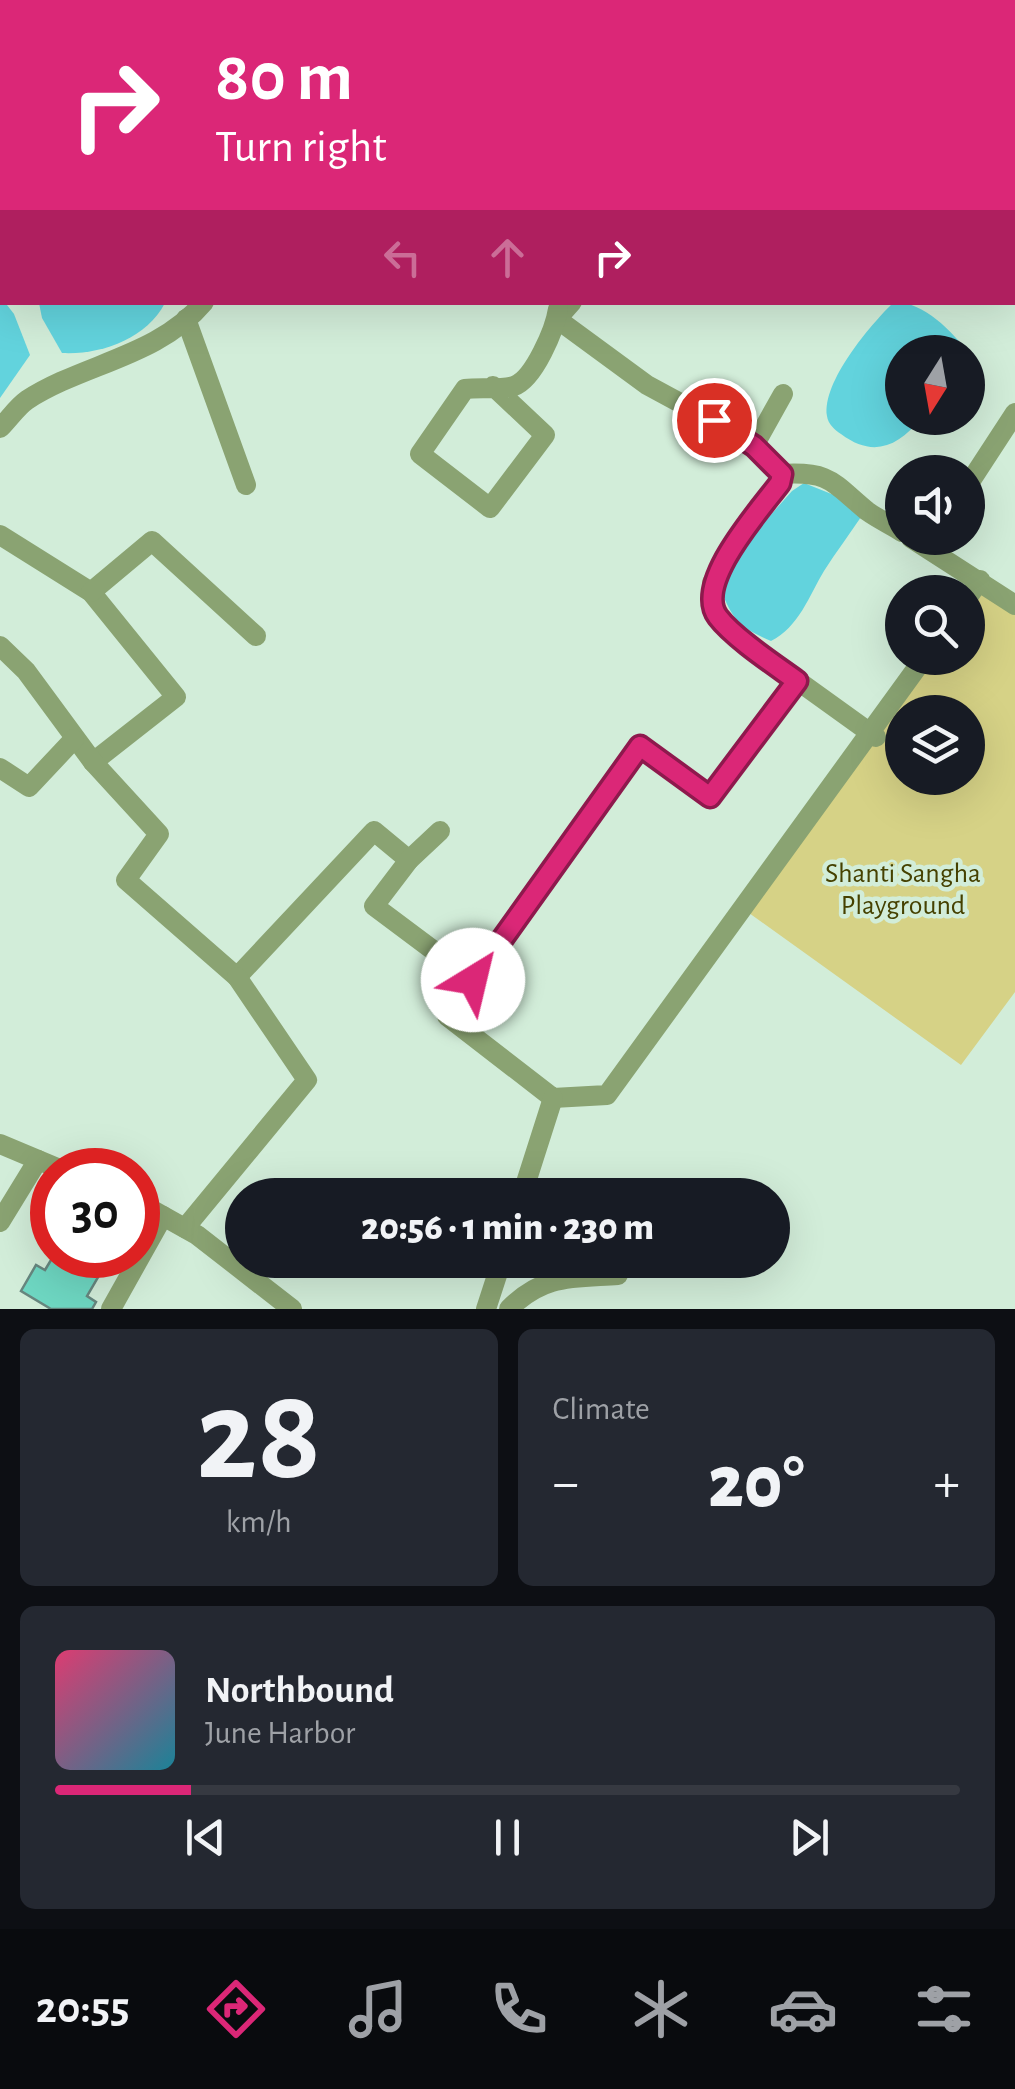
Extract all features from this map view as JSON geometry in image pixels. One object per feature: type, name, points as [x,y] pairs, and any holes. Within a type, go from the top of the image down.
[{"type":"street","points":[[0,428],[24,403],[153,344],[201,305]]},
{"type":"street","points":[[493,386],[544,435],[490,508],[420,454],[465,390],[493,386],[517,385],[526,378],[546,344],[557,311],[647,384],[732,431],[782,474],[809,472],[830,480],[885,522]]},
{"type":"street","points":[[186,319],[246,485]]},
{"type":"street","points":[[754,446],[783,394]]},
{"type":"street","points":[[985,459],[1015,413]]},
{"type":"street","points":[[782,474],[780,483],[712,582],[711,600],[716,616],[797,681],[873,734]]},
{"type":"street","points":[[0,535],[91,592],[176,698],[92,762]]},
{"type":"street","points":[[91,592],[152,541],[256,636]]},
{"type":"street","points":[[939,555],[960,575]]},
{"type":"street","points":[[985,592],[1015,604]]},
{"type":"street","points":[[0,646],[26,672],[92,762],[159,834],[126,880],[237,977],[308,1080],[185,1228]]},
{"type":"street","points":[[797,681],[710,797],[640,746],[447,1016],[553,1098],[607,1095],[913,675]]},
{"type":"street","points":[[0,768],[29,787],[74,739]]},
{"type":"street","points":[[237,977],[374,831],[409,860]]},
{"type":"street","points":[[440,831],[409,860],[374,906],[473,980]]},
{"type":"street","points":[[527,1178],[553,1098]]},
{"type":"street","points":[[0,1144],[30,1157]]},
{"type":"street","points":[[0,1222],[30,1173]]},
{"type":"street","points":[[160,1214],[228,1257],[292,1309]]},
{"type":"street","points":[[111,1309],[164,1216]]},
{"type":"street","points":[[486,1309],[496,1278]]},
{"type":"street","points":[[509,1309],[529,1290],[549,1280],[577,1278]]},
{"type":"green space","name":"Shanti Sangha Playground","points":[[985,590],[1015,611],[1015,992],[961,1065],[749,913],[885,726],[885,795],[985,795],[985,695],[907,695],[922,675],[985,675]]},
{"type":"water","points":[[0,305],[7,305],[30,355],[0,398]]},
{"type":"water","points":[[40,305],[164,305],[134,335],[107,348],[77,353],[62,353],[42,318]]},
{"type":"water","points":[[891,305],[910,305],[927,312],[953,335],[885,335],[885,435],[904,435],[884,446],[864,446],[829,422],[827,402],[850,355]]},
{"type":"water","points":[[804,483],[839,497],[861,517],[796,619],[771,641],[739,622],[721,590],[751,537]]},
{"type":"building","points":[[30,1275],[98,1278],[87,1296],[96,1302],[92,1309],[51,1309],[21,1291]]},
{"type":"route","points":[[473,980],[640,746],[710,797],[797,681],[716,616],[711,600],[712,582],[780,483],[782,474],[754,446],[714,420]]}]
